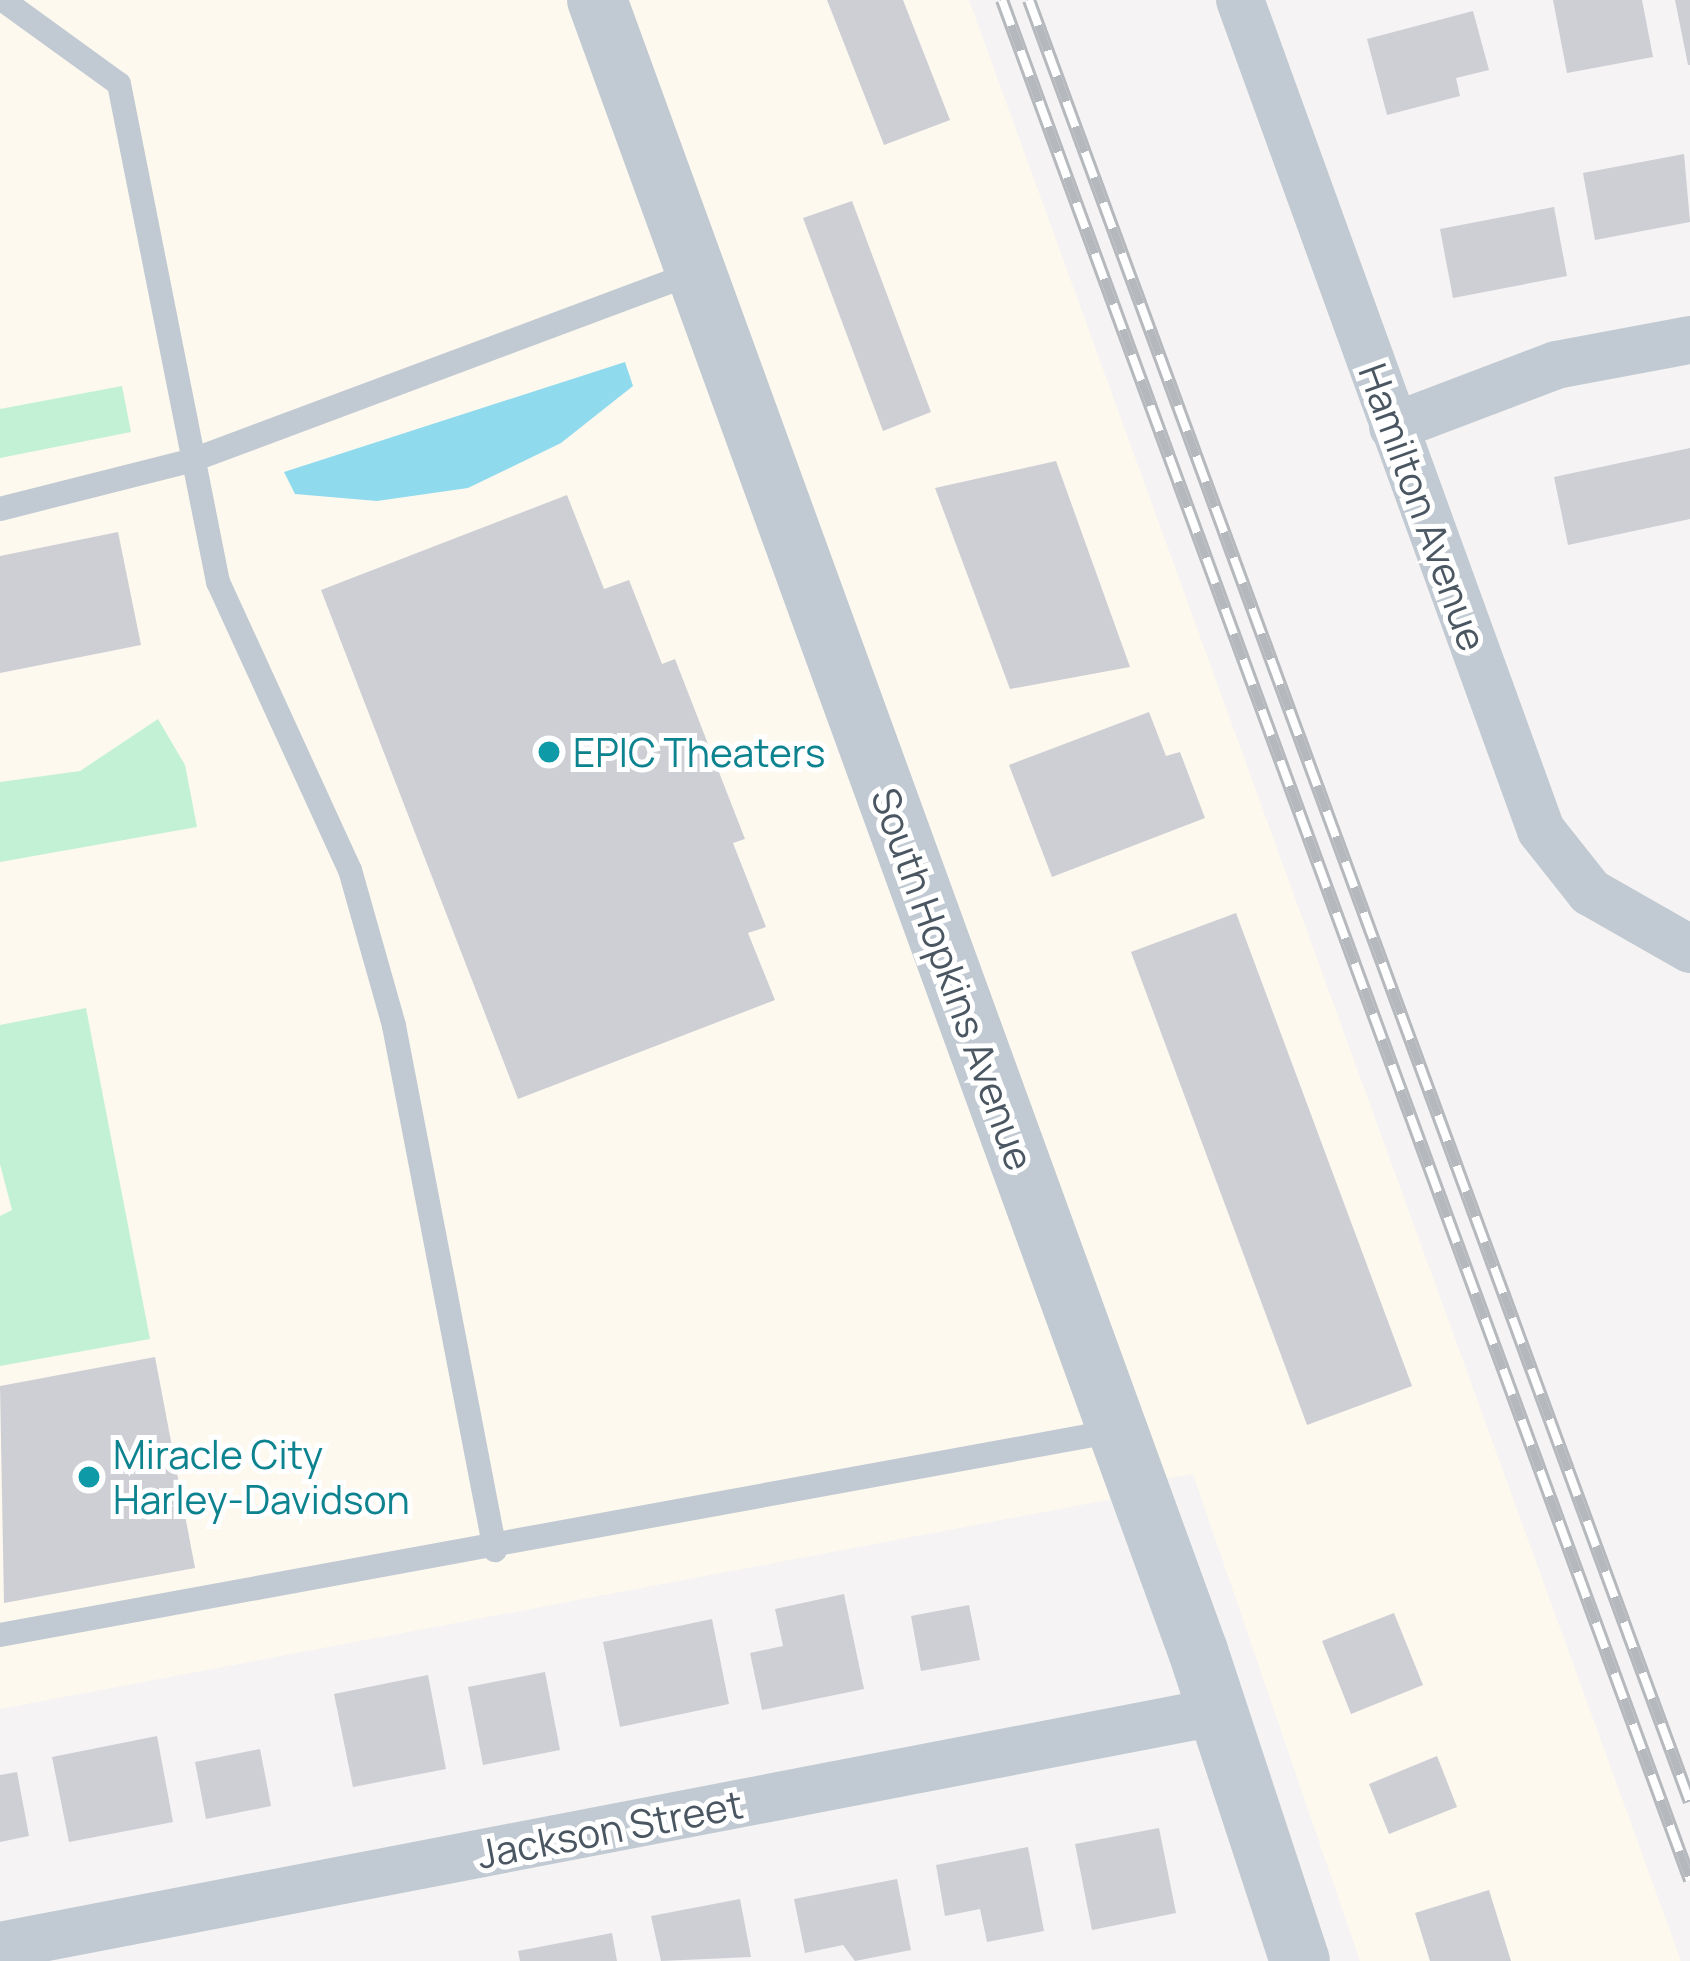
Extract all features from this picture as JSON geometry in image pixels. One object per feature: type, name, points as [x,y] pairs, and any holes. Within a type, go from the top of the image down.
[{"type":"street","name":"South Hopkins Avenue","points":[[597,0],[1220,1711],[1300,1961]]},
{"type":"street","name":"Hamilton Avenue","points":[[1240,0],[1541,830],[1590,892],[1690,949]]},
{"type":"street","points":[[1393,427],[1556,365],[1690,340]]},
{"type":"street","name":"Jackson Street","points":[[0,1946],[1220,1711]]},
{"type":"lane","points":[[3,0],[119,84],[190,460],[218,582],[350,870],[394,1026],[495,1550]]},
{"type":"lane","points":[[0,509],[190,460],[696,272]]},
{"type":"lane","points":[[0,1635],[495,1550],[1118,1431]]},
{"type":"shaded area","points":[[0,0],[573,0],[1118,1498],[0,1709]]},
{"type":"shaded area","points":[[618,0],[969,0],[1681,1961],[1360,1961],[1193,1474],[1159,1480]]},
{"type":"green space","points":[[122,386],[131,432],[0,458],[0,409]]},
{"type":"green space","points":[[158,719],[185,765],[197,827],[0,862],[0,782],[80,771]]},
{"type":"green space","points":[[86,1008],[150,1339],[0,1366],[0,1216],[12,1210],[0,1164],[0,1025]]},
{"type":"water","points":[[625,362],[633,386],[561,443],[468,488],[377,501],[295,494],[284,472]]},
{"type":"building","points":[[827,0],[903,0],[950,120],[884,145]]},
{"type":"building","points":[[1553,0],[1642,0],[1653,57],[1567,73]]},
{"type":"building","points":[[1675,0],[1690,0],[1690,65],[1688,65]]},
{"type":"building","points":[[1473,11],[1489,70],[1456,78],[1460,96],[1387,115],[1367,39]]},
{"type":"building","points":[[1684,154],[1690,222],[1595,240],[1583,173]]},
{"type":"building","points":[[852,201],[931,412],[883,431],[803,218]]},
{"type":"building","points":[[1554,207],[1567,276],[1453,298],[1440,229]]},
{"type":"building","points":[[1690,448],[1690,519],[1568,545],[1554,477]]},
{"type":"building","points":[[1056,461],[1130,667],[1010,689],[935,488]]},
{"type":"building","name":"EPIC Theaters","points":[[567,495],[604,589],[629,580],[662,664],[675,659],[745,839],[733,843],[766,927],[748,933],[775,1000],[518,1099],[321,590]]},
{"type":"building","points":[[118,532],[141,645],[0,673],[0,556]]},
{"type":"building","points":[[1149,712],[1166,756],[1180,752],[1205,818],[1052,877],[1009,765]]},
{"type":"building","points":[[1236,913],[1412,1386],[1307,1425],[1131,952]]},
{"type":"building","name":"Miracle City Harley-Davidson","points":[[155,1357],[195,1568],[4,1603],[0,1386]]},
{"type":"building","points":[[844,1594],[864,1689],[762,1710],[750,1653],[783,1646],[775,1609]]},
{"type":"building","points":[[969,1605],[980,1660],[921,1671],[911,1616]]},
{"type":"building","points":[[1394,1613],[1423,1685],[1351,1714],[1322,1641]]},
{"type":"building","points":[[712,1619],[729,1704],[620,1727],[603,1642]]},
{"type":"building","points":[[545,1672],[560,1750],[483,1765],[468,1687]]},
{"type":"building","points":[[428,1675],[446,1769],[353,1787],[334,1694]]},
{"type":"building","points":[[157,1736],[173,1822],[69,1842],[52,1757]]},
{"type":"building","points":[[260,1749],[271,1806],[206,1819],[195,1762]]},
{"type":"building","points":[[1437,1756],[1457,1807],[1389,1834],[1369,1784]]},
{"type":"building","points":[[17,1772],[29,1836],[0,1842],[0,1775]]},
{"type":"building","points":[[1159,1828],[1176,1913],[1092,1930],[1075,1844]]},
{"type":"building","points":[[1028,1847],[1044,1931],[987,1942],[980,1909],[945,1916],[936,1865]]},
{"type":"building","points":[[897,1879],[911,1950],[855,1961],[843,1945],[805,1953],[794,1899]]},
{"type":"building","points":[[1489,1890],[1511,1961],[1430,1961],[1415,1913]]},
{"type":"building","points":[[740,1899],[751,1957],[661,1961],[651,1916]]},
{"type":"building","points":[[612,1933],[617,1961],[520,1961],[518,1951]]},
{"type":"railway","points":[[1002,0],[1690,1880]]},
{"type":"railway","points":[[1029,0],[1690,1802]]},
{"type":"place","name":"EPIC Theaters","points":[[549,752]]},
{"type":"place","name":"Miracle City Harley-Davidson","points":[[89,1477]]}]
